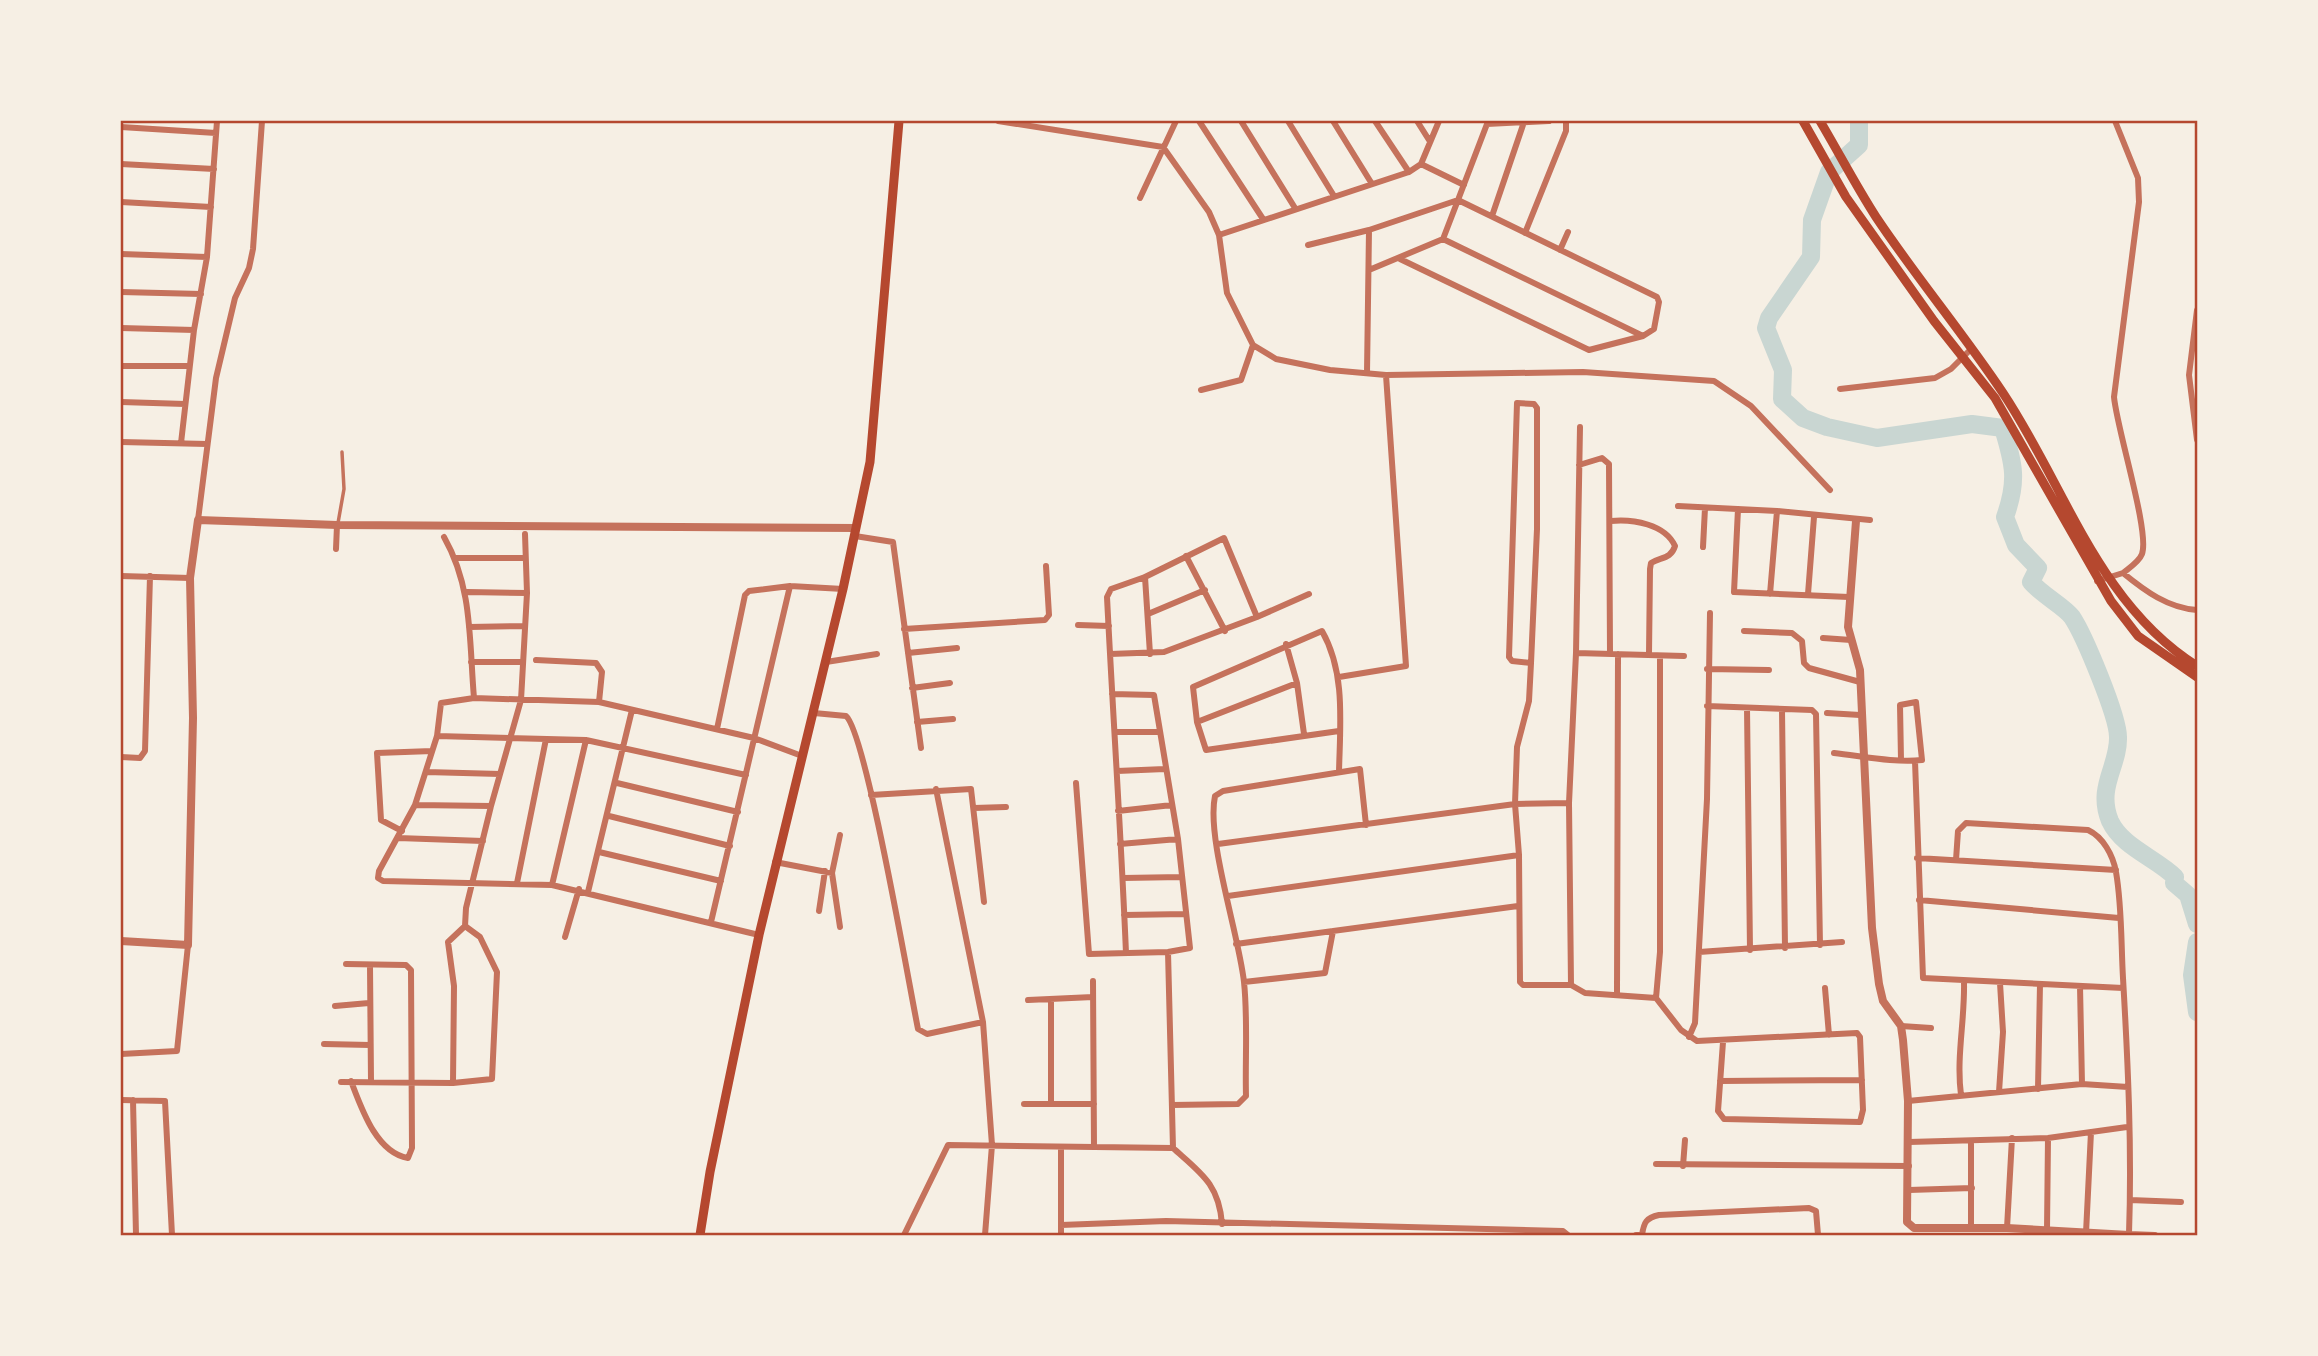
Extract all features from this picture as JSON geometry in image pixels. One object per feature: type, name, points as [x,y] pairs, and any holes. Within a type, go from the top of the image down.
[{"type":"main road","points":[[700,1235],[710,1172],[775,862],[814,713],[870,462],[899,121]]},
{"type":"main road","points":[[1803,121],[1846,197],[1934,321],[1968,353]]},
{"type":"main road","points":[[1820,121],[1886,231],[1968,353],[2138,636],[2197,677]]},
{"type":"main road","points":[[2102,579],[2164,642],[2197,666]]},
{"type":"street","points":[[181,443],[194,330],[207,257],[216,121]]},
{"type":"street","points":[[121,1054],[177,1051],[188,945],[192,718],[190,578],[216,377],[235,298],[249,268],[253,249],[262,121]]},
{"type":"street","points":[[998,121],[1163,147],[1209,212],[1219,235],[1227,293],[1253,345],[1276,359],[1386,375],[1583,372],[1714,381],[1751,406],[1830,491]]},
{"type":"street","points":[[1140,198],[1176,121]]},
{"type":"street","points":[[1199,121],[1263,219]]},
{"type":"street","points":[[1241,121],[1295,208]]},
{"type":"street","points":[[1288,121],[1334,196]]},
{"type":"street","points":[[1333,121],[1373,184]]},
{"type":"street","points":[[1375,121],[1409,172]]},
{"type":"street","points":[[1417,121],[1429,140]]},
{"type":"street","points":[[1219,235],[1409,172],[1422,164],[1429,140],[1439,121]]},
{"type":"street","points":[[1369,270],[1443,239],[1487,124],[1549,121]]},
{"type":"street","points":[[1525,233],[1567,121]]},
{"type":"street","points":[[2102,579],[2123,573],[2142,554],[2143,545],[2140,516],[2116,422],[2114,397],[2139,202],[2138,178],[2115,121]]},
{"type":"street","points":[[1492,216],[1524,122]]},
{"type":"street","points":[[121,127],[216,133]]},
{"type":"street","points":[[121,164],[214,169]]},
{"type":"street","points":[[1422,164],[1464,185]]},
{"type":"street","points":[[1308,245],[1369,230],[1458,200],[1657,297],[1659,302],[1654,329],[1643,336],[1589,350],[1400,259]]},
{"type":"street","points":[[121,202],[211,207]]},
{"type":"street","points":[[1367,373],[1369,230]]},
{"type":"street","points":[[1560,250],[1568,232]]},
{"type":"street","points":[[1443,239],[1643,336]]},
{"type":"street","points":[[121,254],[207,257]]},
{"type":"street","points":[[121,292],[201,294]]},
{"type":"street","points":[[2197,310],[2189,374],[2197,440]]},
{"type":"street","points":[[121,328],[194,330]]},
{"type":"street","points":[[1201,390],[1237,383],[1245,373],[1253,345]]},
{"type":"street","points":[[1840,389],[1935,378],[1968,353]]},
{"type":"street","points":[[121,366],[189,366]]},
{"type":"street","points":[[1339,677],[1406,666],[1386,375]]},
{"type":"street","points":[[121,402],[185,404]]},
{"type":"street","points":[[1531,663],[1512,661],[1509,657],[1517,403],[1534,404],[1537,408],[1537,529],[1531,663],[1529,701],[1517,747],[1515,804],[1522,985],[1571,985],[1585,993],[1656,998],[1689,1037],[1697,1041],[1859,1035],[1862,1116],[1857,1124],[1724,1119],[1718,1111],[1723,1042]]},
{"type":"street","points":[[1571,985],[1569,803],[1576,653],[1580,427]]},
{"type":"street","points":[[121,442],[207,444]]},
{"type":"street","points":[[1579,465],[1602,458],[1609,464],[1614,654],[1617,994]]},
{"type":"street","points":[[1678,506],[1777,511],[1814,517],[1870,520]]},
{"type":"street","points":[[1703,548],[1705,508]]},
{"type":"street","points":[[1738,509],[1732,590],[1849,597]]},
{"type":"street","points":[[1770,594],[1777,511]]},
{"type":"street","points":[[1808,594],[1814,517]]},
{"type":"street","points":[[1611,521],[1626,519],[1654,526],[1671,538],[1675,546],[1664,559],[1651,564],[1649,654]]},
{"type":"street","points":[[198,520],[337,526],[856,532],[892,542],[921,748]]},
{"type":"street","points":[[1856,521],[1849,597],[1851,640],[1860,682],[1872,928],[1879,984],[1883,1001],[1901,1026],[1908,1101],[1907,1222],[1913,1228],[2007,1228],[2155,1235]]},
{"type":"street","points":[[337,526],[337,549]]},
{"type":"street","points":[[453,1083],[454,986],[448,942],[465,926],[491,807],[521,700],[527,593],[525,534]]},
{"type":"street","points":[[444,537],[456,558],[467,592],[474,698]]},
{"type":"street","points":[[1126,953],[1107,597],[1111,589],[1145,577],[1224,538],[1257,617]]},
{"type":"street","points":[[1186,556],[1225,631]]},
{"type":"street","points":[[456,558],[525,558]]},
{"type":"street","points":[[904,629],[1045,620],[1049,615],[1046,566]]},
{"type":"street","points":[[2123,573],[2148,593],[2183,609],[2197,610]]},
{"type":"street","points":[[121,576],[190,578]]},
{"type":"street","points":[[121,757],[140,758],[145,751],[150,576]]},
{"type":"street","points":[[1145,577],[1150,654]]},
{"type":"street","points":[[717,729],[746,595],[754,588],[790,586],[843,589]]},
{"type":"street","points":[[711,922],[790,586]]},
{"type":"street","points":[[1149,614],[1205,590]]},
{"type":"street","points":[[467,592],[527,593]]},
{"type":"street","points":[[1110,654],[1164,652],[1225,631],[1309,594]]},
{"type":"street","points":[[1689,1037],[1695,1023],[1707,799],[1710,613]]},
{"type":"street","points":[[469,626],[524,625]]},
{"type":"street","points":[[1078,625],[1109,626]]},
{"type":"street","points":[[1339,731],[1208,750],[1197,722],[1194,685],[1322,631],[1339,677],[1339,731],[1339,772]]},
{"type":"street","points":[[1744,631],[1798,636],[1809,668],[1860,682]]},
{"type":"street","points":[[1823,638],[1851,640]]},
{"type":"street","points":[[1286,644],[1297,683],[1304,734]]},
{"type":"street","points":[[908,653],[957,648]]},
{"type":"street","points":[[1576,653],[1684,656]]},
{"type":"street","points":[[826,662],[877,654]]},
{"type":"street","points":[[1656,998],[1660,952],[1660,656]]},
{"type":"street","points":[[536,660],[596,663],[602,672],[599,702]]},
{"type":"street","points":[[471,662],[523,662]]},
{"type":"street","points":[[1707,669],[1769,670]]},
{"type":"street","points":[[912,688],[950,683]]},
{"type":"street","points":[[1197,722],[1297,683]]},
{"type":"street","points":[[1076,783],[1089,954],[1168,952],[1190,948],[1178,839],[1153,693],[1112,694]]},
{"type":"street","points":[[760,935],[579,889],[517,883],[473,886],[383,881],[378,878],[415,805],[437,736],[440,703],[474,698],[599,702],[754,738],[802,756]]},
{"type":"street","points":[[1834,753],[1901,760],[1915,761],[1922,758],[1919,705],[1916,702],[1899,705],[1901,760]]},
{"type":"street","points":[[1707,706],[1812,710],[1816,719],[1819,944]]},
{"type":"street","points":[[1747,708],[1750,950]]},
{"type":"street","points":[[588,892],[617,783],[632,710]]},
{"type":"street","points":[[1782,710],[1785,948]]},
{"type":"street","points":[[814,713],[840,714],[852,720],[871,795],[918,1029],[927,1034],[983,1022]]},
{"type":"street","points":[[1827,713],[1860,715]]},
{"type":"street","points":[[917,722],[953,719]]},
{"type":"street","points":[[1115,732],[1159,732]]},
{"type":"street","points":[[437,736],[586,740],[746,775]]},
{"type":"street","points":[[517,883],[546,739]]},
{"type":"street","points":[[552,885],[586,740]]},
{"type":"street","points":[[432,751],[377,754],[381,821],[400,834],[483,841]]},
{"type":"street","points":[[1915,761],[1922,973],[1927,979],[2123,988]]},
{"type":"street","points":[[1117,771],[1165,769]]},
{"type":"street","points":[[1172,1105],[1243,1101],[1246,1096],[1244,982],[1218,844],[1213,805],[1215,796],[1223,791],[1361,769],[1366,825]]},
{"type":"street","points":[[425,772],[500,774]]},
{"type":"street","points":[[617,783],[738,812]]},
{"type":"street","points":[[936,789],[983,1022],[992,1144],[985,1235]]},
{"type":"street","points":[[871,795],[971,789],[984,901]]},
{"type":"street","points":[[1218,844],[1515,804],[1569,803]]},
{"type":"street","points":[[415,805],[491,807]]},
{"type":"street","points":[[1118,811],[1172,805]]},
{"type":"street","points":[[974,808],[1006,807]]},
{"type":"street","points":[[609,816],[730,846]]},
{"type":"street","points":[[1956,860],[1958,831],[1966,823],[2088,830],[2099,835],[2116,870],[2128,1087],[2129,1235]]},
{"type":"street","points":[[819,911],[840,835]]},
{"type":"street","points":[[1120,844],[1178,839]]},
{"type":"street","points":[[599,852],[721,881]]},
{"type":"street","points":[[1228,896],[1518,855]]},
{"type":"street","points":[[1917,858],[2116,870]]},
{"type":"street","points":[[775,862],[829,872]]},
{"type":"street","points":[[829,872],[840,928]]},
{"type":"street","points":[[1123,878],[1182,877]]},
{"type":"street","points":[[565,937],[579,889]]},
{"type":"street","points":[[1919,900],[2119,918]]},
{"type":"street","points":[[1236,944],[1518,906]]},
{"type":"street","points":[[1124,915],[1186,914]]},
{"type":"street","points":[[341,1082],[453,1083],[492,1079],[497,972],[480,937],[465,926]]},
{"type":"street","points":[[1244,982],[1325,973],[1333,931]]},
{"type":"street","points":[[121,941],[188,945]]},
{"type":"street","points":[[1699,952],[1842,942]]},
{"type":"street","points":[[1168,952],[1173,1148]]},
{"type":"street","points":[[346,964],[410,966],[413,980],[411,1155],[405,1158],[374,1132],[351,1081]]},
{"type":"street","points":[[370,966],[371,1082]]},
{"type":"street","points":[[1093,981],[1094,1147]]},
{"type":"street","points":[[1961,1095],[1959,1076],[1965,1011],[1964,982]]},
{"type":"street","points":[[1999,1092],[2003,1032],[2000,983]]},
{"type":"street","points":[[2038,1089],[2040,984]]},
{"type":"street","points":[[2080,986],[2082,1084]]},
{"type":"street","points":[[1825,988],[1829,1035]]},
{"type":"street","points":[[1028,1000],[1093,997]]},
{"type":"street","points":[[1051,1000],[1051,1104]]},
{"type":"street","points":[[335,1006],[369,1003]]},
{"type":"street","points":[[1901,1026],[1931,1028]]},
{"type":"street","points":[[324,1044],[370,1045]]},
{"type":"street","points":[[1720,1081],[1862,1080]]},
{"type":"street","points":[[1908,1101],[2082,1084],[2128,1087]]},
{"type":"street","points":[[121,1100],[162,1099],[165,1103],[172,1235]]},
{"type":"street","points":[[133,1100],[136,1235]]},
{"type":"street","points":[[1024,1104],[1094,1104]]},
{"type":"street","points":[[1909,1142],[2048,1138],[2127,1127]]},
{"type":"street","points":[[2086,1233],[2091,1132]]},
{"type":"street","points":[[2007,1228],[2012,1138]]},
{"type":"street","points":[[2047,1230],[2048,1138]]},
{"type":"street","points":[[1683,1166],[1685,1140]]},
{"type":"street","points":[[1971,1140],[1971,1228]]},
{"type":"street","points":[[904,1235],[945,1146],[992,1144],[1173,1148],[1212,1185],[1221,1203],[1222,1224]]},
{"type":"street","points":[[1061,1147],[1061,1235]]},
{"type":"street","points":[[1656,1164],[1909,1166]]},
{"type":"street","points":[[1909,1190],[1972,1188]]},
{"type":"street","points":[[2130,1200],[2181,1202]]},
{"type":"street","points":[[1636,1235],[1644,1235],[1645,1222],[1659,1215],[1809,1208],[1816,1211],[1818,1235]]},
{"type":"street","points":[[1061,1225],[1166,1222],[1563,1231],[1568,1235]]},
{"type":"lane","points":[[337,526],[344,489],[342,452]]},
{"type":"waterway","points":[[1859,121],[1859,145],[1829,172],[1812,220],[1811,257],[1769,318],[1766,328],[1783,370],[1782,399],[1803,418],[1827,427],[1877,438],[1972,424],[2003,428],[2013,472],[2012,493],[2005,517],[2016,545],[2038,568],[2031,582],[2069,613],[2077,626],[2092,657],[2117,727],[2117,748],[2105,798],[2110,821],[2115,830],[2131,845],[2175,877],[2174,883],[2188,895],[2197,924]]},
{"type":"waterway","points":[[2197,942],[2192,975],[2197,1012]]}]
